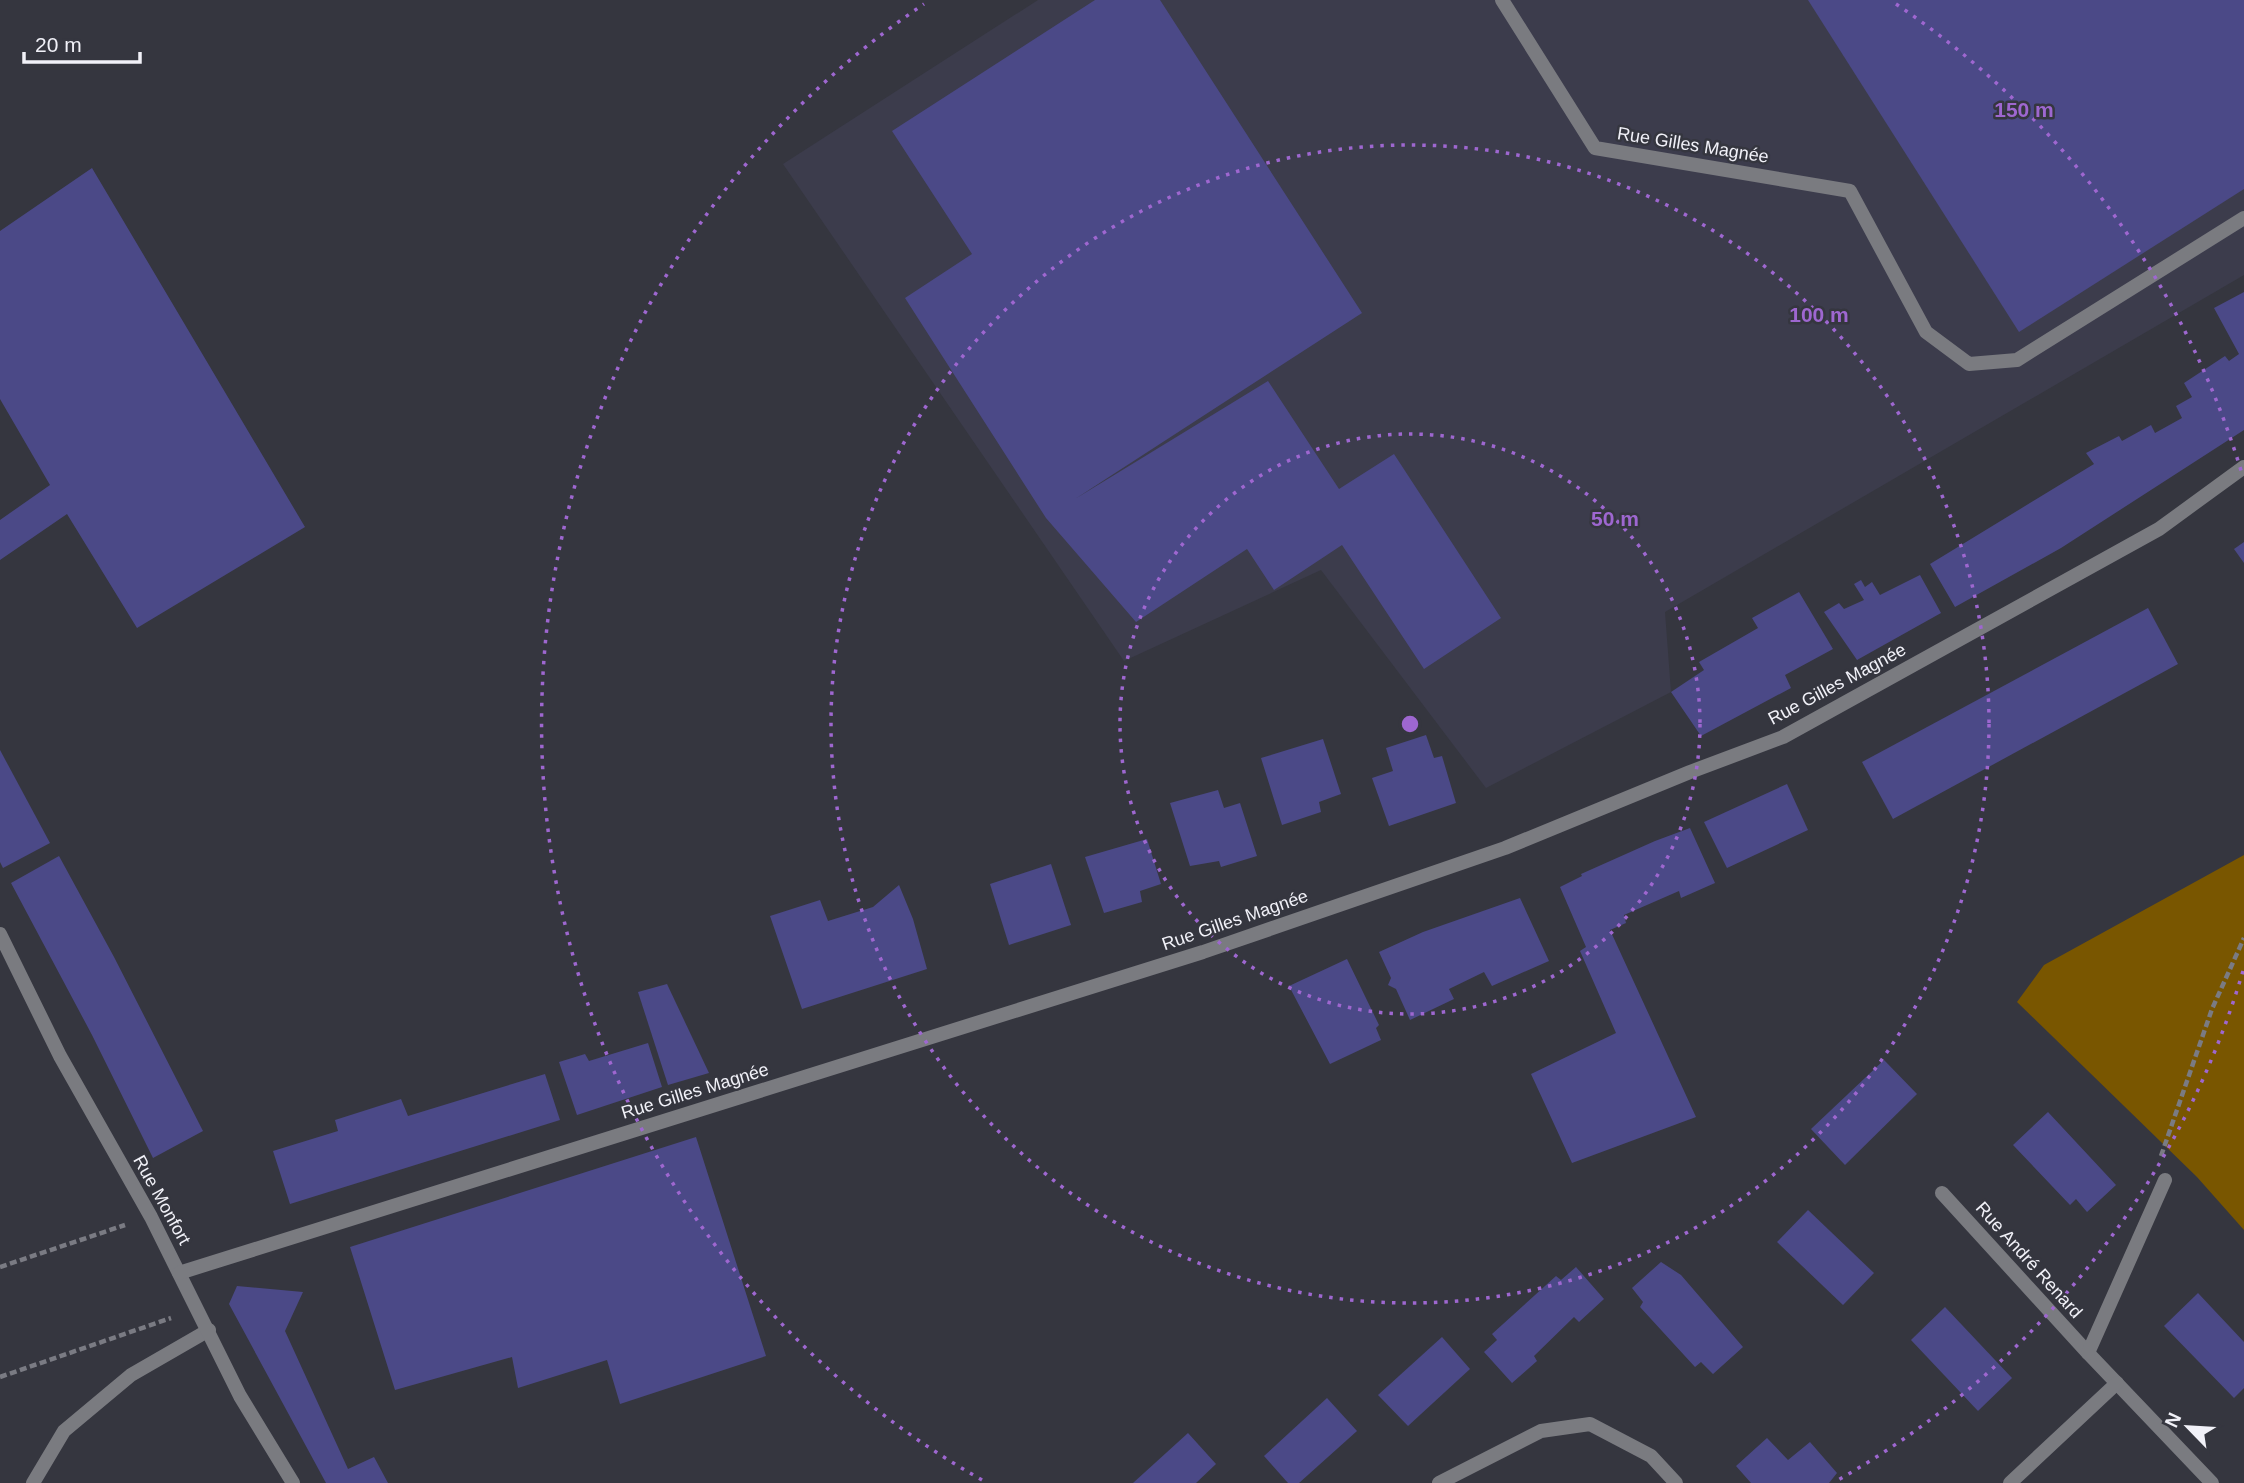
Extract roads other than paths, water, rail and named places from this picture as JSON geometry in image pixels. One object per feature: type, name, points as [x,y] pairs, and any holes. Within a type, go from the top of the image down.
[{"type":"street","name":"Rue Gilles Magnée","points":[[1502,0],[1595,148],[1850,191],[1926,332],[1969,363],[2017,360],[2244,218]]},
{"type":"street","name":"Rue Gilles Magnée","points":[[179,1273],[1203,952],[1505,848],[1783,737],[2160,529],[2244,467]]},
{"type":"street","name":"Rue Monfort","points":[[0,934],[60,1056],[151,1217],[240,1396],[293,1483]]},
{"type":"street","name":"Rue André Renard","points":[[2088,1353],[2165,1180]]},
{"type":"street","name":"Rue André Renard","points":[[1942,1193],[2088,1353],[2212,1483]]},
{"type":"street","points":[[33,1483],[64,1430],[131,1376],[209,1330]]},
{"type":"street","points":[[2010,1483],[2117,1384]]},
{"type":"street","points":[[1439,1483],[1541,1431],[1590,1424],[1651,1456],[1676,1483]]}]
